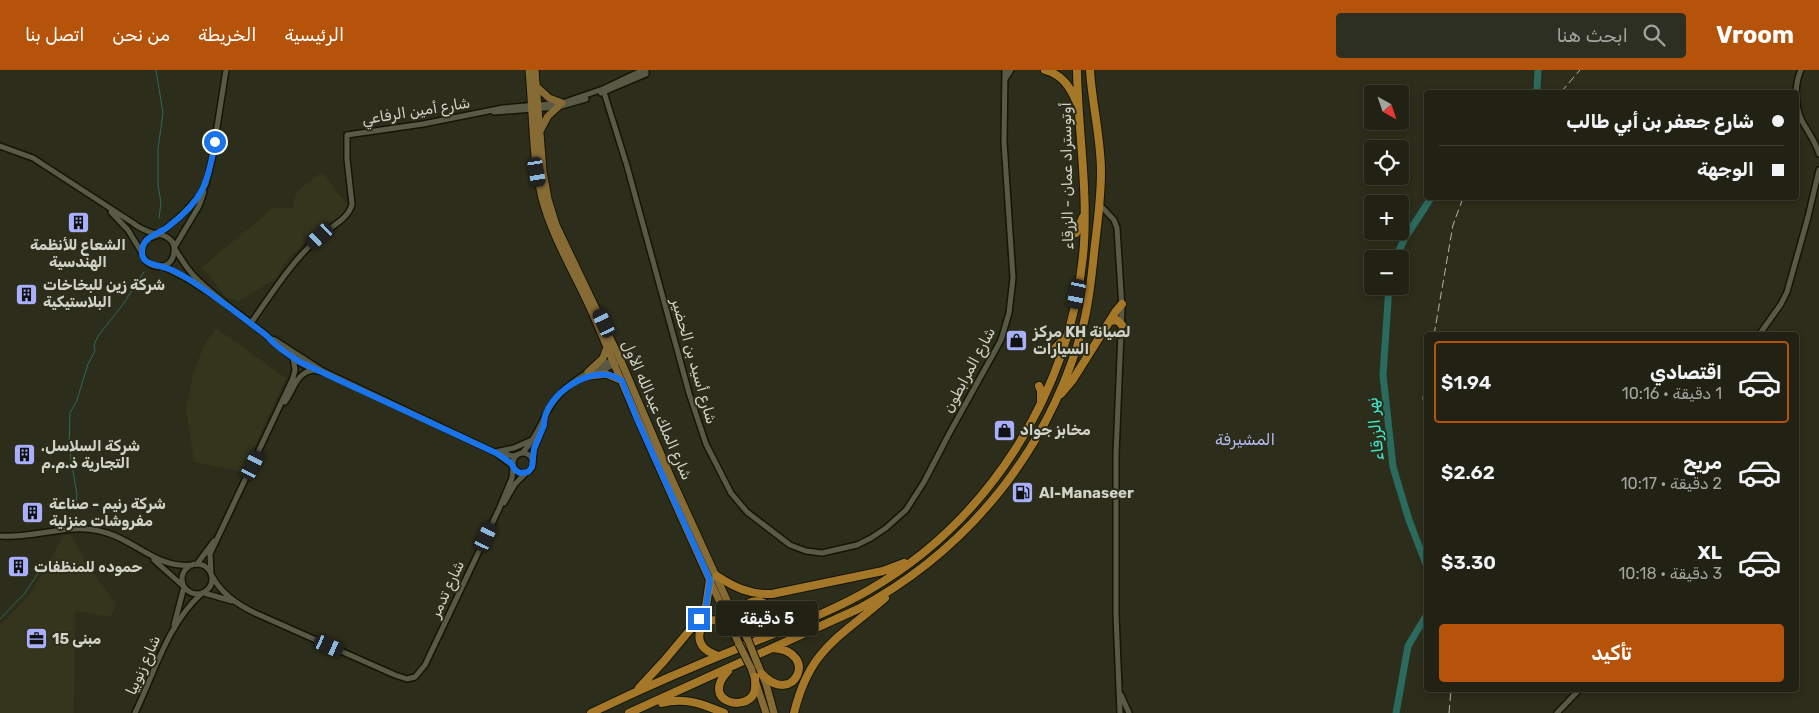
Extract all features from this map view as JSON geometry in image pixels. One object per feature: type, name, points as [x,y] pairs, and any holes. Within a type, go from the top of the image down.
[{"type":"highway","points":[[1046,70],[1059,75],[1065,80],[1080,108]]},
{"type":"highway","name":"أوتوستراد عمان - الزرقاء","points":[[591,713],[850,600],[889,577],[917,557],[963,516],[1001,471],[1040,407],[1054,374],[1068,333],[1081,274],[1084,213],[1077,70]]},
{"type":"highway","name":"أوتوستراد عمان - الزرقاء","points":[[629,713],[858,609],[900,584],[944,550],[990,503],[1030,450],[1047,421],[1069,368],[1083,326],[1090,285],[1100,204],[1100,149],[1090,70]]},
{"type":"highway","points":[[1076,234],[1084,213]]},
{"type":"highway","points":[[1056,399],[1072,381],[1122,304]]},
{"type":"highway","points":[[1110,321],[1117,320],[1122,325]]},
{"type":"highway","points":[[1054,349],[1068,333]]},
{"type":"highway","points":[[1039,386],[1042,394],[1040,407]]},
{"type":"highway","points":[[993,465],[1001,471]]},
{"type":"highway","points":[[634,693],[648,680],[699,619],[706,606],[713,578],[747,592],[778,594],[887,570],[917,557]]},
{"type":"highway","points":[[794,713],[805,679],[823,651],[840,634],[900,584]]},
{"type":"highway","points":[[718,656],[702,646],[699,637],[701,628],[708,622],[716,620],[735,625],[746,604],[754,601],[762,602],[769,608],[773,616],[771,627],[765,637]]},
{"type":"highway","points":[[732,666],[722,677],[718,687],[721,698],[730,705],[740,705],[750,700],[754,695],[759,676],[774,684],[784,686],[798,676],[799,667],[797,659],[786,650],[773,648]]},
{"type":"highway","points":[[645,706],[682,699],[700,703],[724,713]]},
{"type":"main road","name":"شارع الملك عبدالله الأول","points":[[529,70],[540,134],[548,199],[559,239],[607,347],[616,360],[622,381],[735,625],[739,644],[755,667]]},
{"type":"main road","name":"شارع الملك عبدالله الأول","points":[[535,70],[535,108],[540,186],[546,213],[616,360],[686,519]]},
{"type":"main road","points":[[536,86],[560,105],[548,116],[540,134]]},
{"type":"main road","points":[[587,375],[603,358],[607,347]]},
{"type":"main road","points":[[587,375],[606,374],[622,381]]},
{"type":"main road","name":"شارع الملك عبدالله الأول","points":[[735,625],[748,640],[755,667]]},
{"type":"main road","points":[[755,667],[774,713]]},
{"type":"main road","points":[[759,676],[766,713]]},
{"type":"street","points":[[162,266],[171,260],[174,249],[199,206],[212,159],[226,70]]},
{"type":"street","name":"شارع المرابطون","points":[[857,545],[879,534],[902,514],[909,505],[995,354],[1006,329],[1013,278],[1004,142],[1005,70]]},
{"type":"street","name":"شارع المرابطون","points":[[1005,79],[1010,70]]},
{"type":"street","points":[[1797,90],[1801,70]]},
{"type":"street","points":[[603,90],[638,72],[645,71]]},
{"type":"street","points":[[603,90],[645,71]]},
{"type":"street","name":"شارع أمين الرفاعي","points":[[251,323],[293,263],[320,236],[350,212],[352,204],[347,159],[347,135],[423,124],[503,108],[535,108],[560,105],[603,90]]},
{"type":"street","name":"شارع أسيد بن الحضير","points":[[603,90],[700,426],[706,444],[731,493],[747,512],[769,530],[798,548],[822,553],[857,545]]},
{"type":"street","points":[[1799,110],[1819,154]]},
{"type":"street","points":[[0,146],[33,158],[141,228],[169,238],[174,249],[191,272],[215,296],[271,339],[323,371],[496,452],[512,456],[528,454],[533,460]]},
{"type":"street","points":[[1761,332],[1787,292],[1819,170]]},
{"type":"street","points":[[143,255],[142,250],[147,239],[158,235],[183,214],[204,189]]},
{"type":"street","points":[[1100,204],[1114,220],[1117,228],[1122,304],[1116,454],[1116,609],[1120,713]]},
{"type":"street","points":[[105,206],[128,230],[145,260],[152,266],[162,266],[215,296]]},
{"type":"street","points":[[1098,221],[1108,214]]},
{"type":"street","points":[[271,339],[274,344],[314,370]]},
{"type":"street","points":[[202,593],[210,587],[210,554],[282,404],[294,374],[293,357]]},
{"type":"street","points":[[513,466],[513,460],[532,440],[559,395],[566,388],[587,375],[616,360]]},
{"type":"street","points":[[282,404],[300,377],[306,372],[314,370],[323,371]]},
{"type":"street","points":[[496,452],[520,473],[526,473],[532,467],[534,449],[544,421]]},
{"type":"street","points":[[496,452],[514,448],[532,440]]},
{"type":"street","name":"شارع تدمر","points":[[237,603],[269,620],[394,675],[407,679],[415,677],[425,665],[499,509],[512,478],[513,466]]},
{"type":"street","name":"شارع تدمر","points":[[499,509],[515,484],[526,473]]},
{"type":"street","points":[[0,536],[27,535],[67,528],[88,529],[120,538],[150,556],[169,564],[183,566],[194,564],[206,567],[221,590],[237,603]]},
{"type":"street","points":[[183,586],[182,575],[188,567],[194,564],[220,532]]},
{"type":"street","points":[[150,556],[190,593],[202,593],[237,603]]},
{"type":"street","name":"شارع زنوبيا","points":[[173,628],[183,586]]},
{"type":"street","points":[[216,596],[221,590]]},
{"type":"street","name":"شارع زنوبيا","points":[[135,713],[173,628],[188,606],[202,593]]},
{"type":"street","points":[[1120,690],[1129,713]]},
{"type":"street","points":[[1557,713],[1577,692]]},
{"type":"shaded area","points":[[322,172],[348,205],[346,212],[311,236],[285,263],[276,279],[239,301],[226,297],[202,267],[273,208],[293,208],[296,192]]},
{"type":"shaded area","points":[[216,328],[286,378],[243,472],[194,462],[186,409],[193,374],[204,345]]},
{"type":"shaded area","points":[[64,535],[71,535],[89,568],[116,603],[111,617],[75,611],[74,713],[0,713],[0,625],[31,593]]},
{"type":"waterway","points":[[156,70],[163,113],[158,149],[158,185],[161,203],[159,218]]},
{"type":"waterway","name":"نهر الزرقاء","points":[[1537,90],[1538,70]]},
{"type":"waterway","name":"نهر الزرقاء","points":[[1399,250],[1430,200]]},
{"type":"waterway","points":[[75,507],[77,495],[69,447],[70,413],[77,400],[88,364],[95,351],[94,345],[98,336],[124,303],[144,272]]},
{"type":"waterway","name":"نهر الزرقاء","points":[[1388,295],[1383,375],[1393,467],[1409,520],[1424,559]]},
{"type":"waterway","points":[[0,619],[25,593],[43,566]]},
{"type":"waterway","name":"نهر الزرقاء","points":[[1396,713],[1408,646],[1424,619]]},
{"type":"railway","points":[[1563,90],[1580,70]]},
{"type":"railway","points":[[1435,332],[1453,225],[1462,200]]},
{"type":"railway","points":[[1424,392],[1424,407]]},
{"type":"railway","points":[[1449,713],[1451,692]]},
{"type":"place","name":"الشعاع للأنظمة الهندسية","points":[[78,222]]},
{"type":"place","name":"شركة زين للبخاخات البلاستيكية","points":[[27,294]]},
{"type":"place","name":"مركز KH لصيانة السيارات","points":[[1017,341]]},
{"type":"place","name":"مخابز جواد","points":[[1004,430]]},
{"type":"place","name":".شركة السلاسل التجارية ذ.م.م","points":[[25,455]]},
{"type":"place","name":"Al-Manaseer","points":[[1023,493]]},
{"type":"place","name":"شركة رنيم - صناعة مفروشات منزلية","points":[[33,513]]},
{"type":"place","name":"حموده للمنظفات","points":[[18,567]]},
{"type":"place","name":"مبنى 15","points":[[36,639]]},
{"type":"district","name":"المشيرفة","points":[[1245,439]]},
{"type":"route","points":[[215,142],[204,189],[177,220],[158,235],[147,239],[142,250],[148,263],[152,266],[162,266],[215,296],[300,362],[321,372],[323,371],[496,453],[511,463],[517,472],[523,474],[531,470],[534,449],[548,411],[566,388],[583,377],[606,374],[619,379],[622,381],[682,521],[710,580],[706,606],[699,619]]}]
